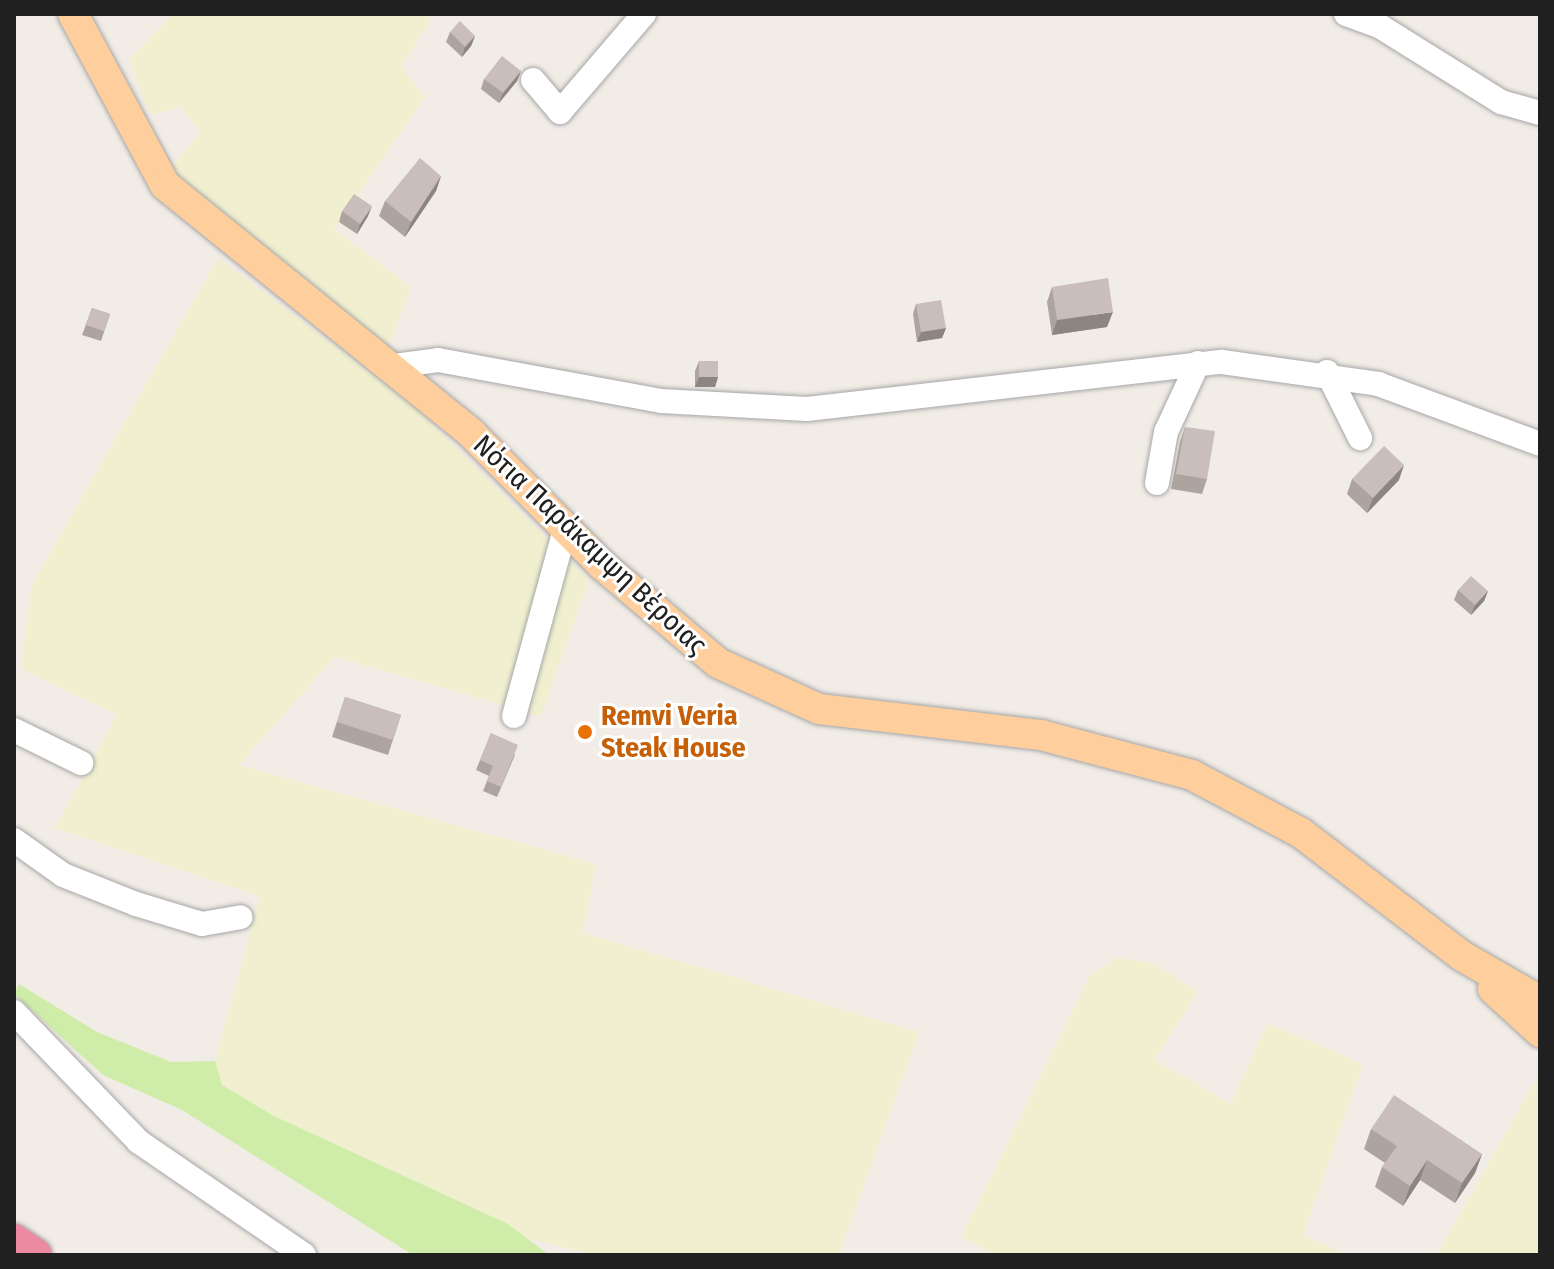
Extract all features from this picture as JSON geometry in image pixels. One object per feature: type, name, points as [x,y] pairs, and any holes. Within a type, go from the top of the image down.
[{"type":"highway","points":[[14,1241],[35,1255]]},
{"type":"main road","name":"Νότια Παράκαμψη Βέροιας","points":[[73,14],[165,185],[471,433],[565,529],[702,651],[755,686],[819,709],[1041,735],[1192,775],[1301,833],[1462,956],[1540,1032]]},
{"type":"main road","name":"Νότια Παράκαμψη Βέροιας","points":[[1462,956],[1540,1001]]},
{"type":"street","points":[[533,80],[560,112],[644,14]]},
{"type":"street","points":[[1346,14],[1381,27],[1501,102],[1540,113]]},
{"type":"street","points":[[387,367],[438,360],[632,397],[807,409],[961,397],[1198,363],[1327,372],[1540,444]]},
{"type":"street","points":[[1157,483],[1166,432],[1198,363]]},
{"type":"street","points":[[1327,372],[1360,438]]},
{"type":"street","points":[[514,716],[565,529]]},
{"type":"street","points":[[14,730],[81,763]]},
{"type":"street","points":[[14,840],[63,875],[136,904],[202,924],[240,917]]},
{"type":"street","points":[[14,1012],[139,1142],[304,1255]]},
{"type":"green space","points":[[173,14],[424,14],[431,20],[401,66],[425,97],[334,229],[411,287],[391,341],[378,347],[168,173],[200,132],[181,107],[150,115],[129,60]]},
{"type":"green space","points":[[218,258],[412,404],[589,580],[541,716],[335,657],[239,765],[596,864],[583,933],[919,1032],[839,1255],[595,1255],[516,1236],[508,1224],[274,1116],[222,1085],[215,1061],[260,896],[55,828],[117,715],[21,669],[31,587]]},
{"type":"green space","points":[[1117,958],[1152,963],[1198,991],[1155,1060],[1231,1104],[1267,1023],[1363,1064],[1303,1236],[1349,1255],[996,1255],[961,1237],[1091,974]]},
{"type":"green space","points":[[19,984],[97,1032],[171,1062],[215,1061],[222,1085],[274,1116],[508,1224],[549,1255],[413,1255],[182,1110],[103,1075],[14,994]]},
{"type":"green space","points":[[1540,1072],[1540,1255],[1437,1255]]},
{"type":"building","points":[[460,21],[475,36],[465,47],[450,32]]},
{"type":"building","points":[[502,56],[521,71],[503,93],[484,79]]},
{"type":"building","points":[[420,158],[441,176],[411,222],[385,201]]},
{"type":"building","points":[[354,194],[372,206],[360,224],[342,211]]},
{"type":"building","points":[[1108,278],[1113,312],[1057,320],[1052,287]]},
{"type":"building","points":[[941,300],[946,328],[921,332],[916,304]]},
{"type":"building","points":[[92,308],[110,314],[104,331],[86,325]]},
{"type":"building","points":[[699,361],[718,361],[718,377],[699,377]]},
{"type":"building","points":[[1185,427],[1215,431],[1207,479],[1176,474]]},
{"type":"building","points":[[1384,446],[1404,465],[1373,498],[1352,479]]},
{"type":"building","points":[[1471,576],[1488,591],[1475,605],[1458,590]]},
{"type":"building","points":[[345,697],[401,715],[393,740],[337,722]]},
{"type":"building","points":[[491,733],[518,745],[501,787],[487,781],[493,766],[480,760]]},
{"type":"building","points":[[1394,1095],[1482,1154],[1462,1183],[1427,1160],[1410,1186],[1382,1167],[1397,1146],[1371,1129]]},
{"type":"place","name":"Remvi Veria Steak House","points":[[585,732]]}]
